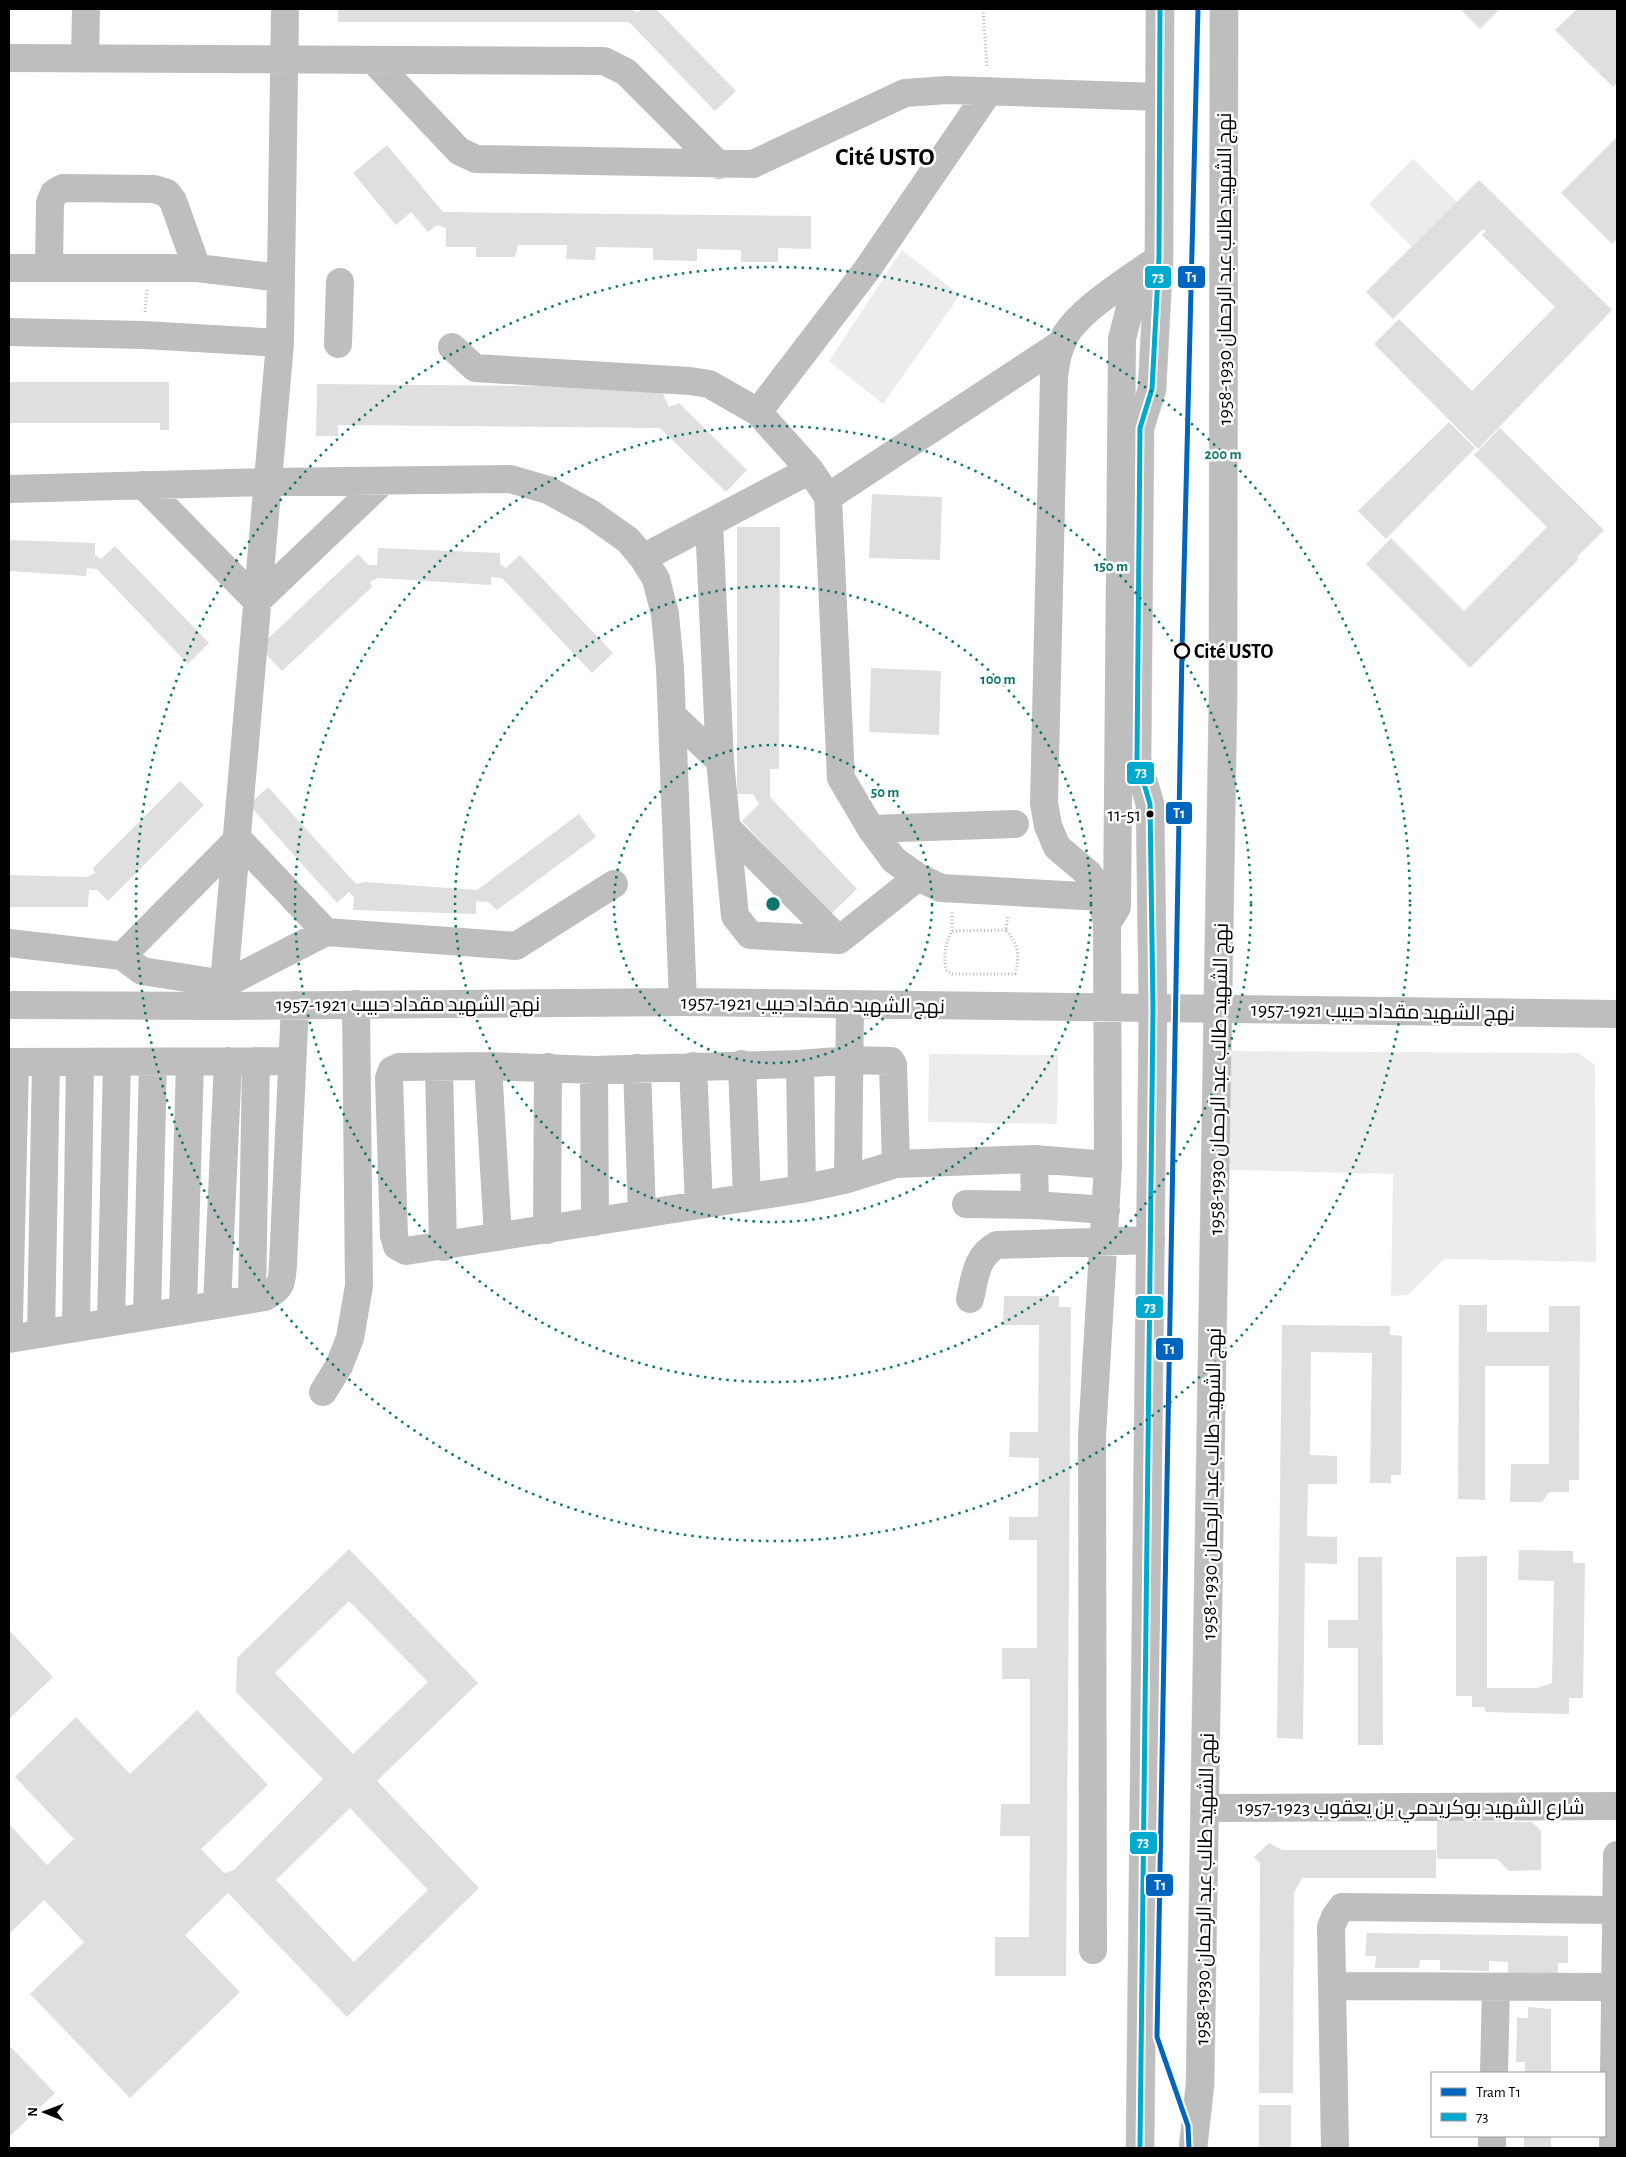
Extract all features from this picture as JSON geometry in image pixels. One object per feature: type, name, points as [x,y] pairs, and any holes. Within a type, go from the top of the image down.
[{"type":"street","points":[[86,9],[86,59]]},
{"type":"street","points":[[223,995],[280,343],[285,9]]},
{"type":"street","points":[[1140,2148],[1153,1009],[1150,804],[1137,760],[1140,428],[1152,389],[1149,265],[1160,97],[1160,9]]},
{"type":"street","name":"نهج الشهيد طالب عبد الرحمان 1930-1958","points":[[1193,2148],[1200,2085],[1220,1010],[1223,697],[1224,9]]},
{"type":"street","points":[[9,58],[604,61],[626,72],[719,165]]},
{"type":"street","points":[[374,60],[459,151],[476,159],[719,165],[753,164],[905,93],[946,90],[1160,97]]},
{"type":"street","points":[[758,412],[866,271],[989,91]]},
{"type":"street","points":[[49,266],[50,203],[54,193],[63,188],[154,189],[167,193],[173,202],[197,268]]},
{"type":"street","points":[[1093,1950],[1092,1436],[1108,1165],[1109,1008],[1107,923],[1101,896],[1089,874],[1057,847],[1048,826],[1044,803],[1054,376],[1056,357],[1065,335],[1080,316],[1149,265]]},
{"type":"street","points":[[1107,923],[1117,907],[1122,339],[1149,265]]},
{"type":"street","points":[[9,268],[49,266],[197,268],[281,278]]},
{"type":"street","points":[[338,344],[340,282]]},
{"type":"street","points":[[9,332],[144,335],[280,343]]},
{"type":"street","points":[[828,496],[1062,343]]},
{"type":"street","points":[[452,347],[475,368],[690,381],[708,384],[758,412],[810,470],[828,496],[841,778],[871,828],[894,860],[918,877],[941,888],[1101,896]]},
{"type":"street","points":[[643,558],[810,470]]},
{"type":"street","points":[[9,489],[268,482],[510,480],[548,490],[590,513],[628,540],[643,558],[656,580],[665,614],[672,715],[682,1002]]},
{"type":"street","points":[[257,601],[383,481]]},
{"type":"street","points":[[143,486],[257,601]]},
{"type":"street","points":[[709,523],[720,761],[735,916],[750,935],[839,940],[918,877]]},
{"type":"street","points":[[672,715],[720,761]]},
{"type":"street","points":[[871,828],[1015,824]]},
{"type":"street","points":[[726,828],[839,940]]},
{"type":"street","points":[[238,839],[326,932]]},
{"type":"street","points":[[122,956],[238,839]]},
{"type":"street","points":[[9,943],[122,956],[142,971],[223,995],[326,932],[516,946],[614,884]]},
{"type":"street","name":"نهج الشهيد مقداد حبيب 1921-1957","points":[[9,1005],[223,995],[295,1005],[682,1002],[1617,1014]]},
{"type":"street","points":[[323,1392],[339,1366],[350,1338],[359,1286],[356,1004]]},
{"type":"street","points":[[848,1179],[850,1004]]},
{"type":"street","points":[[9,1339],[265,1297],[277,1290],[282,1280],[295,1005]]},
{"type":"street","points":[[896,1164],[894,1065],[891,1061],[849,1060],[800,1064],[742,1064],[594,1070],[488,1066],[399,1067],[392,1070],[389,1078],[394,1236],[397,1246],[406,1251],[802,1189],[848,1179],[896,1164],[1034,1159],[1108,1165]]},
{"type":"street","points":[[252,1299],[256,1061]]},
{"type":"street","points":[[9,1320],[12,1062],[292,1061]]},
{"type":"street","points":[[41,1334],[46,1062]]},
{"type":"street","points":[[76,1328],[80,1062]]},
{"type":"street","points":[[111,1322],[117,1062]]},
{"type":"street","points":[[147,1316],[153,1062]]},
{"type":"street","points":[[183,1310],[190,1062]]},
{"type":"street","points":[[217,1305],[228,1062]]},
{"type":"street","points":[[742,1064],[747,1198]]},
{"type":"street","points":[[800,1064],[802,1189]]},
{"type":"street","points":[[488,1066],[498,1237]]},
{"type":"street","points":[[693,1066],[699,1206]]},
{"type":"street","points":[[439,1067],[443,1246]]},
{"type":"street","points":[[547,1230],[548,1067]]},
{"type":"street","points":[[637,1068],[642,1214]]},
{"type":"street","points":[[594,1070],[595,1222]]},
{"type":"street","points":[[1034,1159],[1034,1205]]},
{"type":"street","points":[[966,1204],[1034,1205],[1106,1210]]},
{"type":"street","points":[[970,1299],[979,1261],[988,1250],[997,1245],[1150,1240]]},
{"type":"street","name":"شارع الشهيد بوكريدمي بن يعقوب 1923-1957","points":[[1205,1808],[1617,1806]]},
{"type":"street","points":[[1613,2148],[1616,2094],[1617,1855]]},
{"type":"street","points":[[1335,2148],[1332,1927],[1334,1917],[1342,1907],[1616,1910]]},
{"type":"street","points":[[1332,1986],[1615,1987]]},
{"type":"street","points":[[1494,2072],[1496,1987]]},
{"type":"path","points":[[983,9],[989,91]]},
{"type":"path","points":[[144,335],[148,267]]},
{"type":"path","points":[[1006,930],[1014,938],[1018,950],[1018,962],[1014,974],[952,974],[946,970],[943,958],[945,945],[952,931],[1006,930]]},
{"type":"shaded area","points":[[1413,159],[1457,202],[1412,247],[1369,204]]},
{"type":"shaded area","points":[[902,250],[960,295],[883,404],[829,361]]},
{"type":"shaded area","points":[[1230,1051],[1578,1053],[1595,1065],[1596,1262],[1444,1259],[1408,1295],[1391,1296],[1393,1174],[1229,1170]]},
{"type":"shaded area","points":[[929,1054],[1058,1055],[1057,1124],[928,1122]]},
{"type":"building","points":[[338,9],[630,9],[638,12],[641,9],[656,9],[736,91],[715,111],[629,22],[338,22]]},
{"type":"building","points":[[1460,9],[1500,9],[1480,29]]},
{"type":"building","points":[[1577,9],[1617,9],[1617,83],[1613,87],[1555,30]]},
{"type":"building","points":[[1616,138],[1617,239],[1612,244],[1561,193]]},
{"type":"building","points":[[387,145],[443,212],[811,216],[811,249],[778,248],[778,262],[741,262],[741,250],[697,249],[697,261],[653,260],[653,248],[596,247],[595,260],[566,259],[567,245],[518,245],[515,257],[476,257],[476,247],[446,247],[446,228],[437,225],[428,232],[411,212],[396,225],[353,173]]},
{"type":"building","points":[[1479,180],[1612,310],[1478,449],[1374,344],[1399,319],[1472,391],[1555,307],[1482,235],[1486,231],[1483,229],[1393,319],[1366,292]]},
{"type":"building","points":[[9,382],[169,382],[169,430],[160,430],[160,423],[9,423]]},
{"type":"building","points":[[317,384],[660,387],[669,407],[679,403],[747,470],[726,492],[660,428],[338,425],[338,436],[316,436]]},
{"type":"building","points":[[1449,422],[1475,448],[1386,539],[1358,511]]},
{"type":"building","points":[[1500,428],[1604,530],[1577,557],[1579,559],[1470,668],[1366,564],[1391,538],[1464,611],[1547,527],[1474,455]]},
{"type":"building","points":[[872,494],[942,497],[940,560],[869,558]]},
{"type":"building","points":[[737,527],[780,527],[779,769],[770,769],[770,797],[857,889],[830,915],[742,821],[759,804],[753,794],[737,794]]},
{"type":"building","points":[[9,540],[95,543],[95,555],[101,559],[115,546],[209,643],[188,664],[97,569],[87,568],[86,576],[9,571]]},
{"type":"building","points":[[378,548],[500,553],[500,564],[506,568],[520,555],[613,653],[592,673],[502,578],[491,577],[491,585],[378,578],[370,582],[372,587],[282,671],[259,647],[358,554],[368,565],[377,565]]},
{"type":"building","points":[[871,668],[941,671],[939,735],[869,732]]},
{"type":"building","points":[[180,781],[204,805],[108,901],[97,890],[89,890],[88,907],[9,907],[9,875],[87,877],[95,873],[93,868]]},
{"type":"building","points":[[268,787],[356,884],[365,882],[477,890],[579,814],[596,837],[497,910],[488,902],[476,901],[476,914],[353,910],[354,897],[349,892],[337,903],[249,805]]},
{"type":"building","points":[[1004,1296],[1059,1296],[1059,1307],[1071,1307],[1066,1976],[995,1976],[995,1937],[1029,1937],[1030,1836],[1000,1836],[1001,1804],[1030,1804],[1030,1679],[1002,1679],[1002,1648],[1037,1648],[1037,1540],[1009,1540],[1009,1517],[1038,1517],[1039,1458],[1009,1457],[1010,1432],[1038,1432],[1039,1325],[1003,1325]]},
{"type":"building","points":[[1459,1305],[1487,1305],[1487,1332],[1549,1332],[1549,1306],[1580,1306],[1579,1480],[1569,1480],[1569,1492],[1549,1492],[1542,1502],[1510,1502],[1511,1464],[1549,1464],[1549,1366],[1485,1366],[1485,1500],[1458,1499]]},
{"type":"building","points":[[1282,1325],[1390,1326],[1390,1335],[1402,1336],[1401,1475],[1391,1475],[1391,1483],[1370,1483],[1372,1353],[1311,1352],[1310,1455],[1337,1456],[1337,1484],[1308,1484],[1307,1536],[1337,1537],[1337,1564],[1305,1563],[1303,1739],[1277,1738]]},
{"type":"building","points":[[349,1549],[478,1683],[377,1781],[479,1888],[347,2017],[228,1893],[185,1935],[240,1992],[130,2098],[30,1994],[84,1942],[44,1900],[9,1934],[9,1824],[47,1865],[74,1839],[15,1777],[76,1717],[130,1774],[197,1710],[268,1785],[201,1849],[224,1873],[234,1870],[323,1779],[236,1692],[237,1658]],"holes":[[[349,1601],[428,1682],[353,1754],[275,1673]],[[350,1808],[428,1890],[354,1962],[276,1880]]]},
{"type":"building","points":[[1519,1550],[1573,1551],[1573,1563],[1585,1563],[1583,1698],[1569,1698],[1569,1714],[1486,1712],[1484,1707],[1472,1707],[1472,1696],[1456,1696],[1456,1557],[1487,1556],[1487,1688],[1538,1688],[1552,1683],[1554,1581],[1518,1580]]},
{"type":"building","points":[[1358,1557],[1382,1557],[1383,1745],[1358,1745],[1358,1648],[1328,1648],[1328,1620],[1358,1620]]},
{"type":"building","points":[[9,1630],[53,1677],[9,1719]]},
{"type":"building","points":[[1437,1821],[1532,1822],[1541,1831],[1541,1870],[1509,1871],[1497,1859],[1437,1859]]},
{"type":"building","points":[[1269,1843],[1282,1850],[1436,1850],[1436,1878],[1302,1878],[1294,1893],[1293,2093],[1259,2093],[1260,1863],[1254,1857]]},
{"type":"building","points":[[1367,1933],[1568,1936],[1568,1963],[1558,1963],[1558,1974],[1508,1973],[1508,1962],[1489,1961],[1489,1971],[1440,1970],[1440,1960],[1420,1960],[1419,1968],[1375,1968],[1376,1956],[1365,1956]]},
{"type":"building","points":[[1528,2007],[1551,2009],[1551,2072],[1525,2072],[1525,2062],[1516,2062],[1517,2018],[1528,2018]]},
{"type":"building","points":[[9,2045],[55,2093],[9,2137]]},
{"type":"building","points":[[1259,2105],[1291,2105],[1291,2148],[1259,2148]]},
{"type":"building","points":[[1524,2137],[1551,2137],[1551,2148],[1524,2148]]},
{"type":"tram line","name":"T1","points":[[1189,2148],[1188,2126],[1157,2037],[1182,651],[1198,9]]},
{"type":"transit line","name":"73","points":[[1140,2148],[1153,1009],[1150,804],[1137,760],[1140,428],[1152,389],[1159,258],[1160,9]]},
{"type":"place","name":"Cité USTO","points":[[1182,651]]},
{"type":"place","name":"11-51","points":[[1150,814]]},
{"type":"district","name":"Cité USTO","points":[[885,156]]}]
